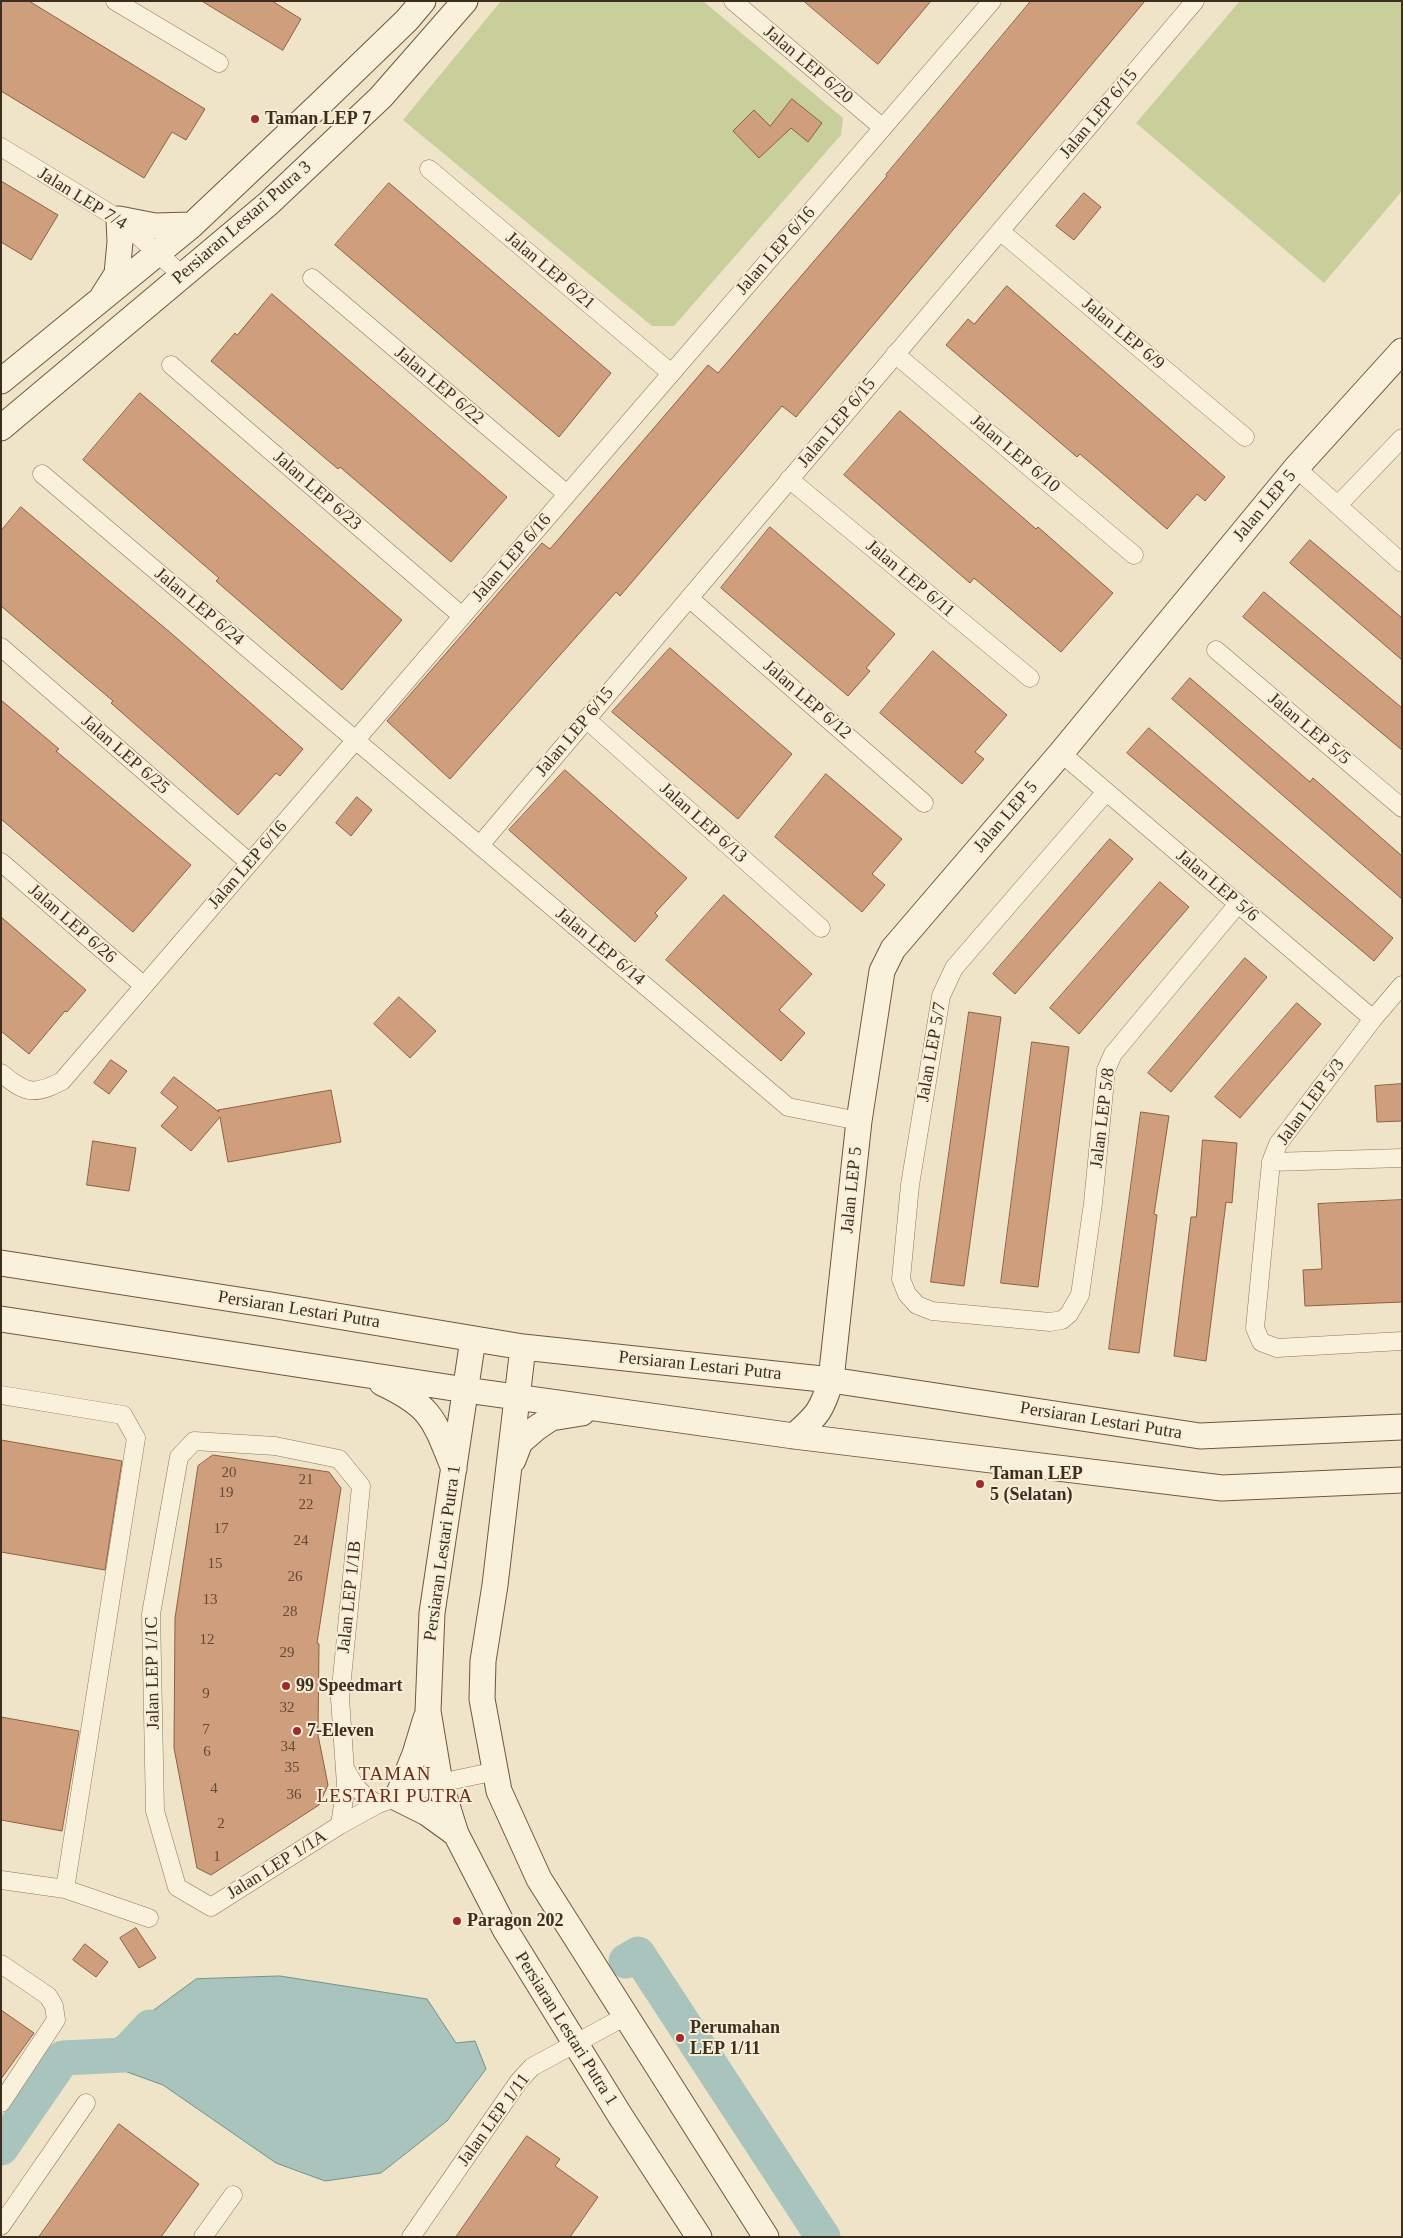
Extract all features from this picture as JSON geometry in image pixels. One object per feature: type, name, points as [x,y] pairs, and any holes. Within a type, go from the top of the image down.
[{"type":"street","points":[[115,1],[219,64]]},
{"type":"street","name":"Persiaran Lestari Putra 3","points":[[1,381],[159,254],[192,225],[327,98],[407,20],[423,1]]},
{"type":"street","name":"Persiaran Lestari Putra 3","points":[[1,428],[269,203],[382,97],[465,1]]},
{"type":"street","name":"Jalan LEP 6/20","points":[[733,1],[883,128]]},
{"type":"street","name":"Jalan LEP 6/15","points":[[480,845],[1195,1]]},
{"type":"street","name":"Jalan LEP 6/16","points":[[1,1073],[19,1088],[45,1090],[62,1081],[883,128],[987,3]]},
{"type":"street","name":"Jalan LEP 7/4","points":[[1,147],[119,218],[182,275]]},
{"type":"street","name":"Jalan LEP 6/21","points":[[429,169],[671,373]]},
{"type":"street","points":[[99,302],[116,274],[120,242],[119,218],[155,226],[192,225]]},
{"type":"street","name":"Jalan LEP 6/9","points":[[1000,231],[1245,437]]},
{"type":"street","name":"Jalan LEP 6/22","points":[[312,278],[567,494]]},
{"type":"street","name":"Jalan LEP 5","points":[[794,1436],[815,1417],[824,1402],[831,1380],[859,1121],[882,971],[893,949],[1061,753],[1296,468],[1402,352]]},
{"type":"street","name":"Jalan LEP 6/10","points":[[896,354],[1134,555]]},
{"type":"street","name":"Jalan LEP 6/23","points":[[171,365],[462,616]]},
{"type":"street","points":[[1338,506],[1402,438]]},
{"type":"street","points":[[1296,468],[1402,563]]},
{"type":"street","name":"Jalan LEP 6/24","points":[[42,474],[356,740]]},
{"type":"street","name":"Jalan LEP 6/11","points":[[789,479],[1030,678]]},
{"type":"street","name":"Jalan LEP 6/12","points":[[689,598],[924,803]]},
{"type":"street","name":"Jalan LEP 6/25","points":[[1,647],[250,863]]},
{"type":"street","name":"Jalan LEP 5/5","points":[[1216,650],[1402,808]]},
{"type":"street","name":"Jalan LEP 6/13","points":[[586,719],[821,928]]},
{"type":"street","name":"Jalan LEP 6/14","points":[[356,740],[788,1107],[859,1121]]},
{"type":"street","name":"Jalan LEP 5/6","points":[[1061,753],[1373,1019]]},
{"type":"street","name":"Jalan LEP 5/7","points":[[1069,1314],[1062,1320],[1050,1322],[932,1311],[917,1305],[907,1294],[901,1279],[910,1185],[940,996],[954,968],[1106,792]]},
{"type":"street","name":"Jalan LEP 6/26","points":[[1,862],[144,986]]},
{"type":"street","name":"Jalan LEP 5/8","points":[[1069,1314],[1080,1295],[1093,1203],[1106,1070],[1113,1054],[1238,904]]},
{"type":"street","name":"Jalan LEP 5/3","points":[[1402,985],[1373,1019],[1278,1144],[1271,1162],[1255,1328],[1261,1342],[1277,1348],[1402,1341]]},
{"type":"street","points":[[1271,1162],[1402,1158]]},
{"type":"street","name":"Persiaran Lestari Putra","points":[[1,1263],[271,1304],[473,1339],[831,1380],[1200,1436],[1402,1427]]},
{"type":"street","points":[[1,1319],[601,1410],[794,1436],[1222,1488],[1402,1480]]},
{"type":"street","name":"Persiaran Lestari Putra 1","points":[[473,1339],[432,1613],[428,1711],[440,1783],[456,1834],[506,1932],[621,2117],[699,2237]]},
{"type":"street","points":[[523,1346],[495,1585],[483,1661],[482,1699],[499,1790],[539,1879],[766,2237]]},
{"type":"street","points":[[363,1374],[404,1394],[425,1409],[436,1424],[454,1469]]},
{"type":"street","points":[[1,1394],[123,1416],[136,1438],[65,1889]]},
{"type":"street","points":[[508,1475],[520,1442],[535,1429],[551,1418],[601,1410]]},
{"type":"street","name":"Jalan LEP 1/1C","points":[[177,1887],[155,1811],[151,1614],[179,1458],[194,1441],[275,1446],[339,1459],[361,1486]]},
{"type":"street","name":"Jalan LEP 1/1B","points":[[340,1825],[345,1798],[345,1767],[340,1698],[361,1486]]},
{"type":"street","points":[[387,1801],[416,1754],[428,1711]]},
{"type":"street","name":"Jalan LEP 1/1B","points":[[345,1767],[354,1785],[362,1794],[387,1801]]},
{"type":"street","points":[[387,1801],[440,1783],[496,1771]]},
{"type":"street","points":[[387,1801],[428,1813],[456,1834]]},
{"type":"street","name":"Jalan LEP 1/1A","points":[[177,1887],[212,1907],[340,1825],[387,1801]]},
{"type":"street","points":[[1,1880],[65,1889],[149,1918]]},
{"type":"street","points":[[1,1964],[48,1996],[54,2006],[56,2020],[1,2103]]},
{"type":"street","name":"Jalan LEP 1/11","points":[[411,2237],[519,2081],[532,2067],[626,2016]]},
{"type":"street","points":[[1,2226],[86,2103]]},
{"type":"street","points":[[203,2237],[233,2195]]},
{"type":"green space","points":[[501,1],[703,1],[843,118],[841,135],[674,326],[652,326],[403,120]]},
{"type":"green space","points":[[1240,1],[1402,1],[1402,191],[1324,283],[1136,123]]},
{"type":"water","points":[[280,1976],[427,1999],[456,2043],[475,2041],[486,2069],[447,2121],[381,2173],[325,2181],[276,2163],[163,2085],[116,2068],[113,2040],[196,1979]]},
{"type":"building","points":[[1,1],[29,1],[205,109],[186,140],[172,132],[144,178],[1,91]]},
{"type":"building","points":[[202,1],[272,1],[301,19],[283,50]]},
{"type":"building","points":[[804,1],[931,1],[878,64]]},
{"type":"building","points":[[1031,1],[1145,1],[796,417],[782,406],[620,596],[616,592],[450,779],[387,721],[542,543],[550,549],[708,365],[718,373],[887,176]]},
{"type":"building","points":[[792,99],[822,123],[808,142],[791,128],[759,158],[733,131],[754,110],[770,126]]},
{"type":"building","points":[[1,181],[58,215],[31,260],[1,242]]},
{"type":"building","points":[[389,183],[611,373],[559,437],[335,245]]},
{"type":"building","points":[[1084,193],[1101,207],[1074,240],[1056,226]]},
{"type":"building","points":[[1007,286],[1225,477],[1205,501],[1197,494],[1167,529],[1080,454],[1077,457],[946,345],[968,319],[974,324]]},
{"type":"building","points":[[272,294],[507,497],[451,562],[340,467],[338,469],[211,361],[235,333],[237,335]]},
{"type":"building","points":[[140,393],[402,620],[342,690],[216,581],[219,578],[83,460]]},
{"type":"building","points":[[900,411],[1113,593],[1061,652],[974,578],[970,583],[844,475]]},
{"type":"building","points":[[21,507],[172,634],[303,749],[280,776],[276,773],[238,815],[111,703],[113,701],[1,606],[1,531]]},
{"type":"building","points":[[770,527],[895,634],[866,668],[870,671],[848,696],[721,588]]},
{"type":"building","points":[[1310,540],[1402,618],[1402,660],[1290,563]]},
{"type":"building","points":[[1264,592],[1402,708],[1402,750],[1243,617]]},
{"type":"building","points":[[670,648],[792,754],[738,819],[612,712]]},
{"type":"building","points":[[933,651],[1007,715],[975,752],[984,759],[962,784],[880,713]]},
{"type":"building","points":[[1190,678],[1310,782],[1313,778],[1402,856],[1402,899],[1172,699]]},
{"type":"building","points":[[1,700],[59,749],[56,751],[191,865],[133,932],[1,819]]},
{"type":"building","points":[[1149,728],[1393,938],[1374,961],[1127,753]]},
{"type":"building","points":[[565,770],[687,878],[655,913],[658,916],[635,942],[509,830]]},
{"type":"building","points":[[826,774],[902,839],[872,874],[885,885],[862,912],[775,837]]},
{"type":"building","points":[[357,797],[372,810],[351,836],[336,823]]},
{"type":"building","points":[[1110,839],[1133,859],[1015,994],[993,974]]},
{"type":"building","points":[[1160,882],[1189,907],[1079,1034],[1050,1008]]},
{"type":"building","points":[[724,895],[812,974],[779,1010],[805,1033],[781,1061],[666,960]]},
{"type":"building","points":[[1,917],[86,990],[67,1012],[65,1011],[29,1054],[1,1031]]},
{"type":"building","points":[[1245,958],[1267,977],[1171,1092],[1148,1073]]},
{"type":"building","points":[[399,997],[436,1031],[410,1058],[374,1024]]},
{"type":"building","points":[[1297,1003],[1321,1024],[1240,1118],[1215,1097]]},
{"type":"building","points":[[969,1012],[1001,1017],[964,1286],[931,1282]]},
{"type":"building","points":[[1032,1042],[1069,1047],[1038,1287],[1001,1283]]},
{"type":"building","points":[[111,1060],[127,1071],[109,1094],[94,1083]]},
{"type":"building","points":[[174,1077],[219,1112],[218,1110],[331,1090],[341,1142],[228,1162],[220,1117],[191,1151],[161,1126],[178,1107],[161,1093]]},
{"type":"building","points":[[1402,1084],[1402,1121],[1377,1122],[1375,1086]]},
{"type":"building","points":[[1141,1112],[1169,1116],[1154,1214],[1157,1215],[1139,1353],[1109,1349]]},
{"type":"building","points":[[1203,1140],[1237,1143],[1232,1203],[1226,1202],[1206,1361],[1174,1356],[1191,1217],[1196,1217]]},
{"type":"building","points":[[93,1141],[136,1148],[129,1191],[87,1185]]},
{"type":"building","points":[[1402,1200],[1402,1302],[1305,1306],[1303,1270],[1322,1269],[1318,1204]]},
{"type":"building","points":[[1,1440],[122,1461],[105,1570],[1,1552]]},
{"type":"building","points":[[213,1455],[329,1472],[341,1488],[317,1643],[319,1644],[318,1735],[328,1785],[319,1805],[211,1875],[197,1868],[174,1748],[175,1618],[198,1466]]},
{"type":"building","points":[[1,1717],[79,1731],[62,1831],[1,1820]]},
{"type":"building","points":[[136,1928],[156,1958],[139,1968],[120,1938]]},
{"type":"building","points":[[85,1944],[108,1962],[96,1977],[73,1960]]},
{"type":"building","points":[[1,2010],[34,2033],[1,2079]]},
{"type":"building","points":[[119,2124],[199,2184],[161,2237],[39,2237]]},
{"type":"building","points":[[527,2136],[560,2159],[555,2166],[598,2197],[570,2237],[456,2237]]},
{"type":"waterway","points":[[626,1961],[638,1954],[823,2237]]},
{"type":"waterway","points":[[1,2148],[63,2058],[124,2055],[150,2027]]},
{"type":"place","name":"Taman LEP 7","points":[[255,119]]},
{"type":"place","name":"Taman LEP 5 (Selatan)","points":[[980,1484]]},
{"type":"place","name":"99 Speedmart","points":[[286,1686]]},
{"type":"place","name":"7-Eleven","points":[[297,1731]]},
{"type":"place","name":"Paragon 202","points":[[457,1921]]},
{"type":"place","name":"Perumahan LEP 1/11","points":[[680,2038]]},
{"type":"district","name":"TAMAN LESTARI PUTRA","points":[[395,1786]]}]
